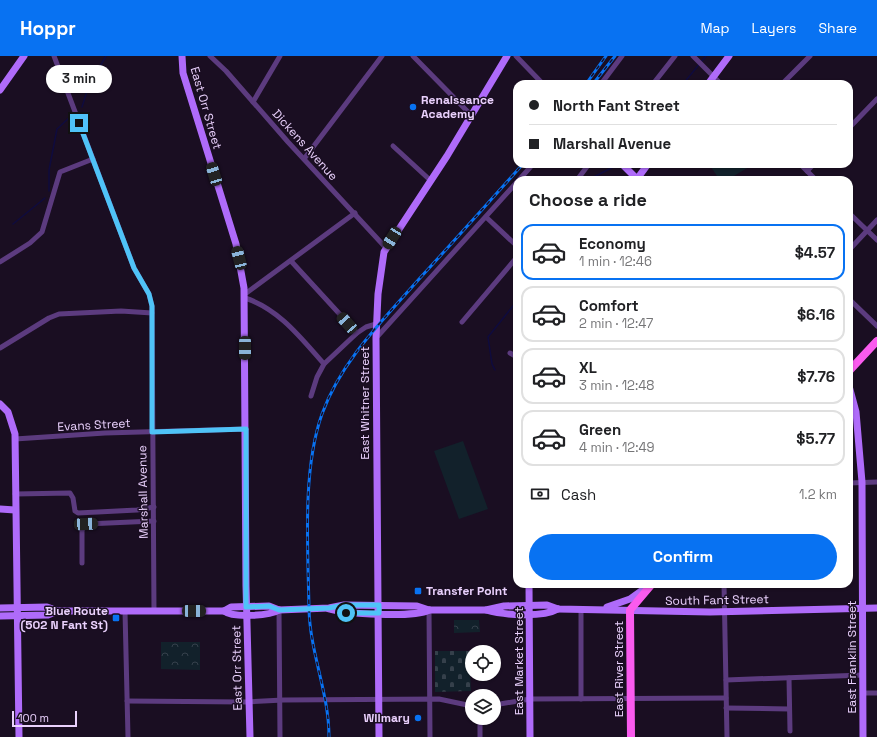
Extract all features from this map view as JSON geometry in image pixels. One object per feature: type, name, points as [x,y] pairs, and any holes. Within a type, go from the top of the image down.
[{"type":"main road","points":[[853,367],[877,341]]},
{"type":"main road","name":"East River Street","points":[[631,737],[630,610],[649,588]]},
{"type":"street","points":[[0,90],[24,56]]},
{"type":"street","name":"Marshall Avenue","points":[[54,56],[134,268],[149,294],[152,313],[154,611]]},
{"type":"street","name":"East Orr Street","points":[[182,56],[183,73],[236,244],[245,296],[247,611],[250,737]]},
{"type":"street","name":"Dickens Avenue","points":[[210,56],[386,248]]},
{"type":"street","points":[[253,102],[280,56]]},
{"type":"street","points":[[304,159],[382,56]]},
{"type":"street","points":[[413,56],[472,116]]},
{"type":"street","name":"East Whitner Street","points":[[379,737],[380,699],[376,324],[384,252],[472,116],[507,56]]},
{"type":"street","points":[[516,56],[539,80]]},
{"type":"street","points":[[604,80],[622,56]]},
{"type":"street","points":[[656,80],[675,56]]},
{"type":"street","points":[[693,56],[716,80]]},
{"type":"street","points":[[711,80],[729,56]]},
{"type":"street","points":[[786,80],[810,56]]},
{"type":"street","points":[[853,124],[877,99]]},
{"type":"street","points":[[393,146],[430,180]]},
{"type":"street","points":[[0,262],[30,243],[42,232],[60,172],[93,159]]},
{"type":"street","points":[[522,176],[529,168]]},
{"type":"street","points":[[626,168],[634,176]]},
{"type":"street","points":[[804,168],[812,176]]},
{"type":"street","points":[[807,172],[810,168]]},
{"type":"street","points":[[376,338],[513,187]]},
{"type":"street","points":[[324,364],[293,328],[279,316],[245,296],[355,213]]},
{"type":"street","points":[[486,217],[513,242]]},
{"type":"street","points":[[853,217],[877,240]]},
{"type":"street","points":[[853,246],[877,220]]},
{"type":"street","points":[[291,261],[357,333]]},
{"type":"street","points":[[462,322],[513,263]]},
{"type":"street","points":[[853,302],[877,326]]},
{"type":"street","points":[[0,348],[49,318],[59,314],[122,312],[152,313]]},
{"type":"street","points":[[312,396],[317,377],[324,364],[357,333],[366,327],[376,324]]},
{"type":"street","name":"East Franklin Street","points":[[853,401],[856,412],[862,482],[863,737]]},
{"type":"street","points":[[0,404],[8,412],[15,439],[18,737]]},
{"type":"street","name":"Evans Street","points":[[15,439],[246,429]]},
{"type":"street","points":[[853,483],[877,482]]},
{"type":"street","points":[[15,494],[70,493],[73,498],[75,511],[78,513],[137,510],[154,507]]},
{"type":"street","points":[[0,509],[15,510]]},
{"type":"street","points":[[82,563],[82,530],[86,524],[154,521]]},
{"type":"street","name":"East Market Street","points":[[529,588],[530,737]]},
{"type":"street","points":[[597,609],[623,602],[646,588]]},
{"type":"street","points":[[724,588],[727,737]]},
{"type":"street","name":"South Fant Street","points":[[329,608],[344,605],[379,605],[417,606],[429,610],[486,610],[504,606],[547,605],[558,609],[660,612],[877,608]]},
{"type":"street","points":[[0,608],[48,614],[58,611],[224,611],[231,607],[247,611],[269,606],[279,610],[329,608]]},
{"type":"street","name":"South Fant Street","points":[[329,608],[346,613],[417,614],[429,610]]},
{"type":"street","name":"South Fant Street","points":[[486,610],[504,614],[548,613],[558,609]]},
{"type":"street","points":[[581,609],[581,699]]},
{"type":"street","points":[[279,610],[280,737]]},
{"type":"street","points":[[429,610],[430,737]]},
{"type":"street","points":[[0,616],[17,611]]},
{"type":"street","points":[[125,611],[128,737]]},
{"type":"street","points":[[726,680],[863,675]]},
{"type":"street","points":[[789,678],[790,731]]},
{"type":"street","points":[[863,693],[877,693]]},
{"type":"street","points":[[501,704],[530,699],[726,698]]},
{"type":"street","points":[[127,701],[430,699],[447,700],[465,704]]},
{"type":"street","points":[[726,708],[789,709]]},
{"type":"street","points":[[480,725],[480,737]]},
{"type":"green space","points":[[712,168],[747,168],[734,176],[717,176]]},
{"type":"green space","points":[[463,441],[488,509],[459,519],[434,451]]},
{"type":"green space","points":[[454,620],[479,620],[480,632],[454,633]]},
{"type":"green space","points":[[161,642],[200,642],[200,670],[161,669]]},
{"type":"green space","points":[[435,651],[465,651],[465,681],[470,681],[471,689],[465,689],[465,691],[435,692]]},
{"type":"waterway","points":[[82,107],[89,85],[106,56]]},
{"type":"waterway","points":[[686,80],[706,56]]},
{"type":"waterway","points":[[49,191],[49,170],[57,129],[71,116]]},
{"type":"waterway","points":[[596,176],[611,168]]},
{"type":"waterway","points":[[13,224],[45,198]]},
{"type":"waterway","points":[[495,370],[492,364],[488,337],[513,306]]},
{"type":"railway","points":[[589,80],[606,56]]},
{"type":"railway","points":[[596,80],[615,56]]},
{"type":"railway","points":[[329,737],[326,705],[310,625],[307,536],[311,460],[322,414],[340,376],[364,342],[519,168]]},
{"type":"place","name":"Renaissance Academy","points":[[413,107]]},
{"type":"place","name":"Transfer Point","points":[[418,591]]},
{"type":"place","name":"Blue Route (502 N Fant St)","points":[[116,618]]},
{"type":"place","name":"Wilmary","points":[[418,718]]},
{"type":"route","points":[[79,123],[134,268],[149,294],[152,306],[152,432],[246,429],[246,607],[269,606],[279,610],[329,608],[344,605],[379,605],[379,613],[346,613]]}]
